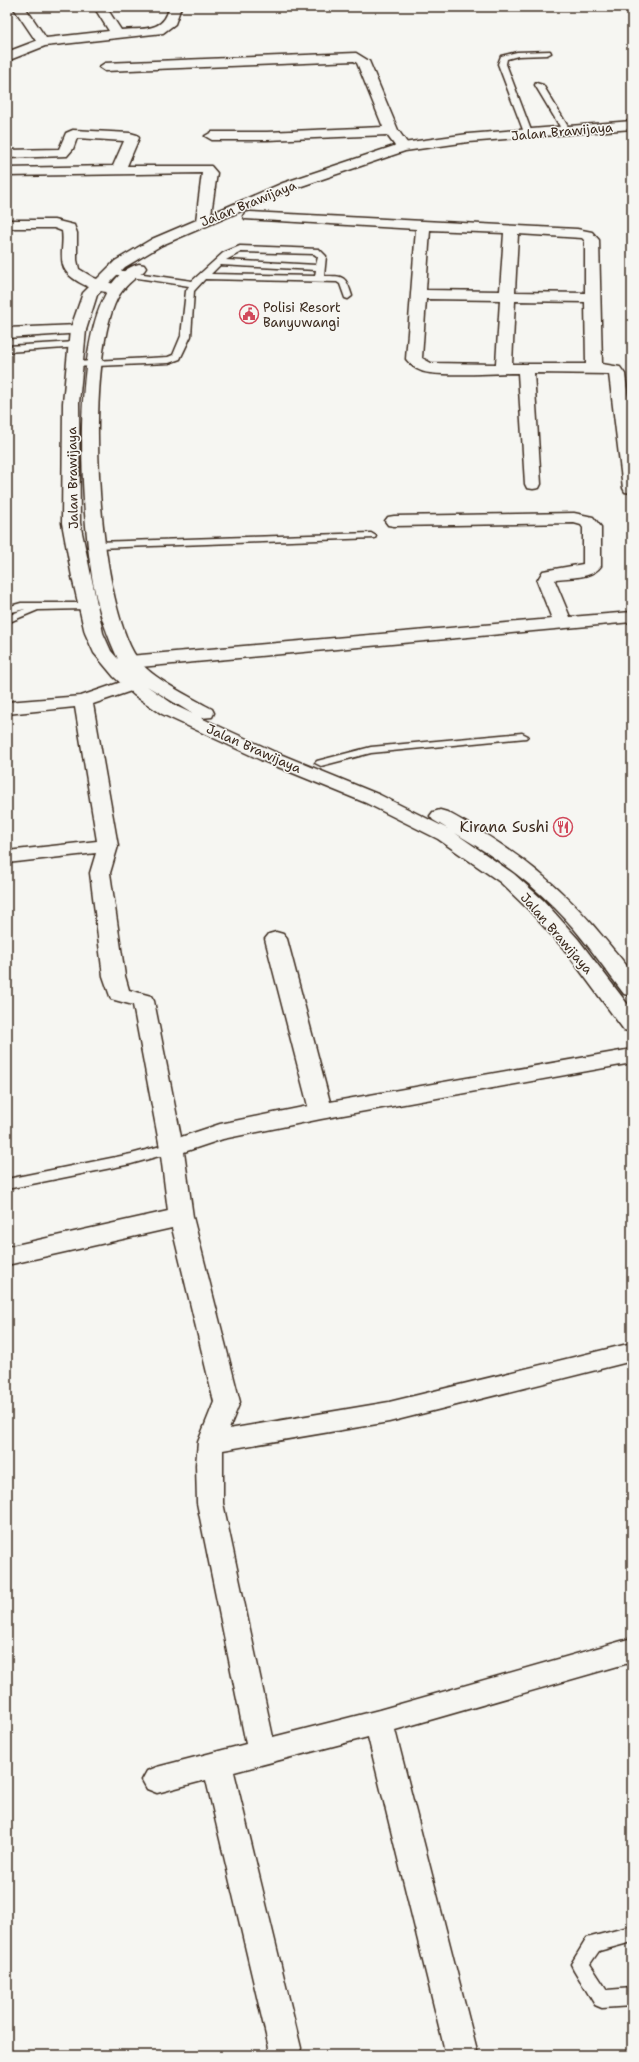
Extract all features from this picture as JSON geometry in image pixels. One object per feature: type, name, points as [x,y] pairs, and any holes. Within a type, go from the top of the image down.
[{"type":"main road","points":[[18,7],[43,42]]},
{"type":"main road","points":[[100,7],[117,34]]},
{"type":"main road","points":[[7,57],[43,42],[117,34],[122,36],[163,29],[174,15],[175,7]]},
{"type":"main road","points":[[105,67],[356,57],[363,61],[391,131],[403,148]]},
{"type":"main road","name":"Jalan Brawijaya","points":[[632,125],[444,141],[403,148],[288,186],[203,221],[133,255],[112,271],[90,293],[77,338],[70,403],[71,523],[86,606],[94,633],[103,653],[133,684],[169,710],[268,756],[373,800],[445,835],[507,878],[536,905],[571,944],[632,1025]]},
{"type":"main road","points":[[212,136],[266,136],[391,131]]},
{"type":"main road","name":"Jalan Brawijaya","points":[[632,132],[488,145],[420,155],[362,172],[193,239],[147,262],[115,289],[107,303],[102,321],[95,364],[92,392],[90,461],[92,502],[97,545],[111,623],[129,662],[160,686],[214,718],[398,795],[494,847],[540,882],[564,905],[632,989]]},
{"type":"main road","points":[[7,154],[62,153],[66,150],[69,139],[73,134],[130,137],[132,138],[118,170]]},
{"type":"main road","points":[[7,172],[197,168],[209,170],[203,221]]},
{"type":"main road","points":[[250,216],[578,232],[590,237],[592,240],[594,369]]},
{"type":"main road","points":[[7,224],[54,224],[69,228],[71,237],[70,265],[74,273],[98,284],[115,289]]},
{"type":"main road","points":[[423,225],[414,359],[417,363],[430,368],[611,369],[618,374],[632,488]]},
{"type":"main road","points":[[504,368],[511,229]]},
{"type":"main road","points":[[418,294],[593,298]]},
{"type":"main road","points":[[7,333],[77,338]]},
{"type":"main road","points":[[526,368],[533,484]]},
{"type":"main road","points":[[394,521],[574,518],[587,521],[592,527],[592,566],[582,571],[556,572],[549,576],[546,581],[563,623]]},
{"type":"main road","points":[[129,662],[632,617]]},
{"type":"main road","points":[[7,708],[83,702],[133,684]]},
{"type":"main road","points":[[83,702],[108,846],[100,873],[114,976],[119,994],[143,1001],[172,1148],[181,1217],[227,1402],[212,1442],[209,1465],[210,1503],[262,1753]]},
{"type":"main road","points":[[7,857],[108,846]]},
{"type":"main road","points":[[276,938],[321,1111]]},
{"type":"main road","points":[[172,1148],[220,1132],[321,1111],[632,1056]]},
{"type":"main road","points":[[7,1256],[181,1217]]},
{"type":"main road","points":[[212,1442],[389,1412],[632,1352]]},
{"type":"main road","points":[[157,1780],[379,1722],[632,1650]]},
{"type":"main road","points":[[379,1722],[462,2055]]},
{"type":"main road","points":[[217,1764],[285,2048],[283,2055]]},
{"type":"lane","points":[[528,133],[502,64],[504,58],[517,54],[547,53]]},
{"type":"lane","points":[[539,85],[566,130]]},
{"type":"lane","points":[[75,365],[159,362],[177,357],[186,336],[190,291],[194,284],[217,262],[233,252],[249,248],[316,251],[322,256],[319,278]]},
{"type":"lane","points":[[217,262],[320,268]]},
{"type":"lane","points":[[112,271],[194,284]]},
{"type":"lane","points":[[204,276],[319,278],[341,280],[348,296]]},
{"type":"lane","points":[[7,349],[77,338]]},
{"type":"lane","points":[[97,545],[371,536]]},
{"type":"lane","points":[[7,610],[21,606],[86,606]]},
{"type":"lane","points":[[7,620],[38,607]]},
{"type":"lane","points":[[321,763],[371,750],[522,736]]},
{"type":"lane","points":[[7,1184],[131,1159],[172,1148]]},
{"type":"lane","points":[[632,1934],[593,1944],[580,1964],[602,1999],[632,1997]]},
{"type":"place","name":"Polisi Resort Banyuwangi","points":[[249,314]]},
{"type":"place","name":"Kirana Sushi","points":[[563,827]]}]
